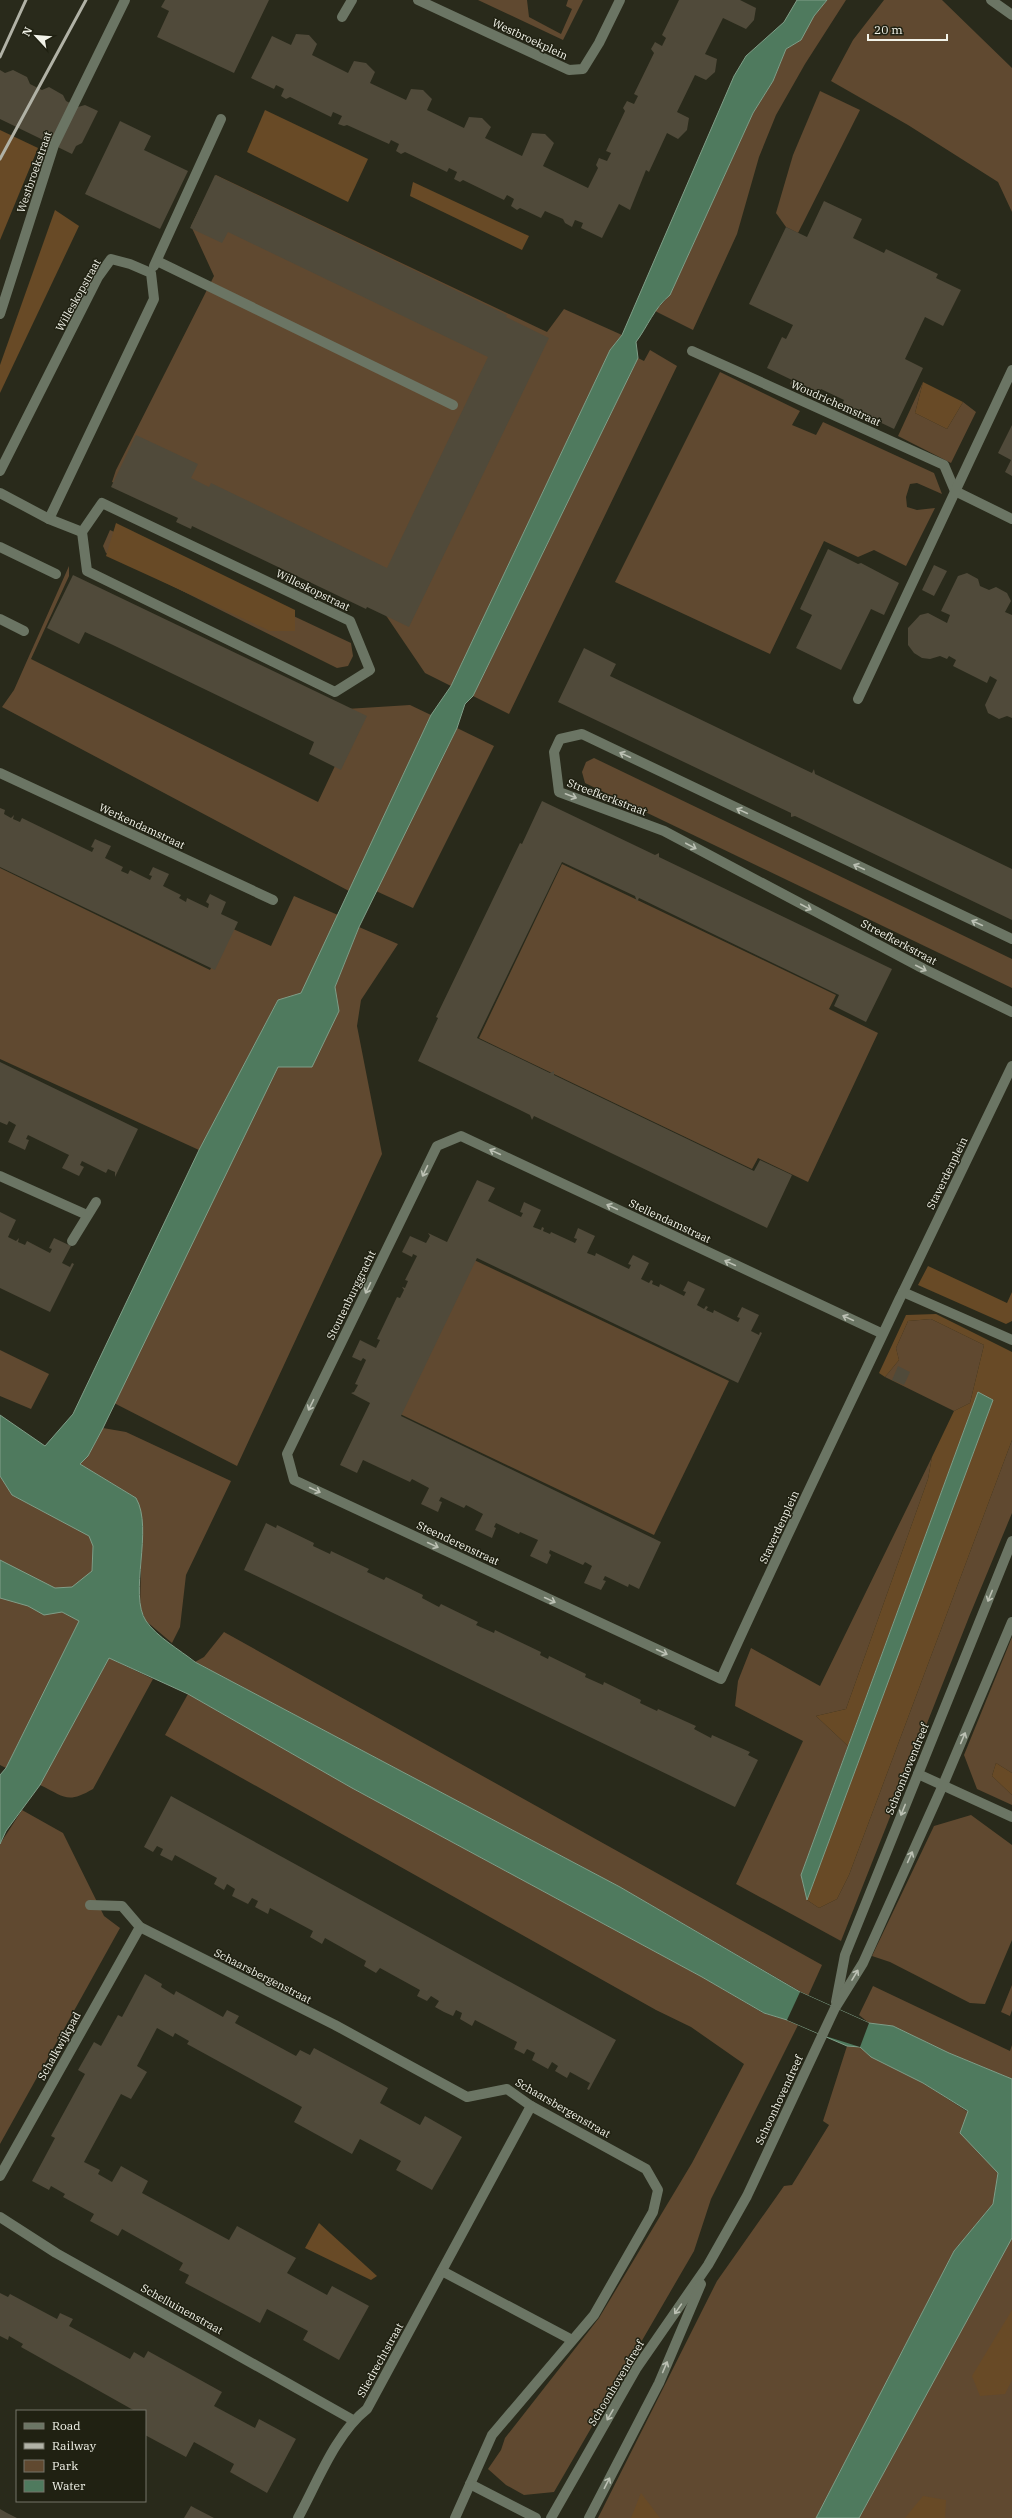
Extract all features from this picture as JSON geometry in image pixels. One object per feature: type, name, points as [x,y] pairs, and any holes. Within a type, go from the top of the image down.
[{"type":"street","name":"Westbroekstraat","points":[[0,314],[54,145],[125,0]]},
{"type":"street","points":[[342,17],[352,0]]},
{"type":"street","name":"Westbroekplein","points":[[418,0],[569,70],[583,69],[599,43],[620,0]]},
{"type":"street","points":[[991,0],[1012,15]]},
{"type":"street","points":[[49,519],[154,299],[151,273],[221,119]]},
{"type":"street","name":"Willeskopstraat","points":[[0,471],[98,277],[111,259],[130,264],[151,273]]},
{"type":"street","points":[[157,261],[453,404]]},
{"type":"street","name":"Woudrichemstraat","points":[[692,351],[944,465],[956,491]]},
{"type":"street","points":[[858,699],[1012,370]]},
{"type":"street","points":[[956,491],[1012,519]]},
{"type":"street","points":[[0,493],[49,519],[82,532]]},
{"type":"street","name":"Willeskopstraat","points":[[102,503],[350,621],[370,670],[335,692],[87,571],[82,532],[102,503]]},
{"type":"street","points":[[0,547],[56,574]]},
{"type":"street","points":[[0,619],[24,631]]},
{"type":"street","name":"Streefkerkstraat","points":[[1012,939],[582,734],[560,739],[554,752],[559,792],[664,831],[924,969],[1012,1012]]},
{"type":"street","name":"Werkendamstraat","points":[[0,773],[273,900]]},
{"type":"street","name":"Staverdenplein","points":[[626,1635],[721,1679],[883,1334],[1012,1066]]},
{"type":"street","name":"Stellendamstraat","points":[[447,1141],[461,1136],[883,1334]]},
{"type":"street","name":"Stoutenburggracht","points":[[291,1464],[287,1454],[437,1146],[447,1141]]},
{"type":"street","points":[[0,1176],[87,1215]]},
{"type":"street","points":[[72,1241],[96,1202]]},
{"type":"street","points":[[903,1292],[1012,1340]]},
{"type":"street","name":"Steenderenstraat","points":[[291,1464],[294,1480],[626,1635]]},
{"type":"street","name":"Schoonhovendreef","points":[[835,2008],[845,1955],[1012,1541]]},
{"type":"street","name":"Schoonhovendreef","points":[[551,2518],[636,2369],[708,2265],[747,2196],[835,2008],[863,1963],[943,1785],[1012,1622]]},
{"type":"street","points":[[918,1774],[1012,1817]]},
{"type":"street","name":"Schaarsbergenstraat","points":[[90,1905],[122,1906],[140,1927],[335,2025],[467,2097],[507,2089],[531,2106],[646,2170],[658,2190],[653,2212],[594,2315],[492,2435],[455,2518]]},
{"type":"street","name":"Schalkwijkpad","points":[[0,2176],[140,1927]]},
{"type":"street","name":"Sliedrechtstraat","points":[[298,2518],[353,2420],[367,2409],[531,2106]]},
{"type":"street","name":"Schelluinenstraat","points":[[0,2217],[56,2253],[353,2420]]},
{"type":"street","name":"Schoonhovendreef","points":[[589,2518],[659,2383],[708,2265]]},
{"type":"street","points":[[442,2271],[572,2340]]},
{"type":"street","points":[[470,2484],[536,2518]]},
{"type":"green space","points":[[478,0],[527,0],[529,17],[561,34],[572,9],[566,6],[568,0],[583,0],[563,40]]},
{"type":"green space","points":[[797,0],[814,16],[827,0],[846,0],[805,64],[776,115],[759,157],[737,234],[693,330],[655,311],[670,295],[753,113],[773,81],[786,49],[801,40],[784,22]]},
{"type":"green space","points":[[884,0],[942,0],[1012,68],[1012,212],[998,182],[908,125],[831,81],[853,40]]},
{"type":"green space","points":[[820,91],[860,110],[798,233],[786,227],[776,213],[793,155]]},
{"type":"green space","points":[[216,175],[547,332],[564,309],[622,335],[610,350],[451,686],[425,673],[385,614],[112,482],[116,470],[214,276],[191,226]]},
{"type":"green space","points":[[650,350],[677,366],[509,714],[473,696],[638,358],[644,361]]},
{"type":"green space","points":[[720,372],[800,411],[792,425],[816,435],[823,422],[934,473],[942,494],[917,483],[910,484],[906,497],[907,507],[917,510],[935,508],[906,566],[874,550],[858,557],[824,541],[770,654],[615,582]]},
{"type":"green space","points":[[923,382],[915,413],[947,429],[963,402],[976,412],[951,463],[898,436]]},
{"type":"green space","points":[[110,530],[351,643],[353,656],[348,666],[337,668],[106,553],[103,546]]},
{"type":"green space","points":[[69,566],[69,576],[31,659],[318,802],[359,715],[346,709],[410,705],[431,715],[349,891],[2,707],[14,690]]},
{"type":"green space","points":[[457,728],[494,746],[413,908],[376,891]]},
{"type":"green space","points":[[594,758],[1012,959],[1012,988],[585,783],[582,772],[586,762]]},
{"type":"green space","points":[[562,864],[836,995],[829,1009],[878,1033],[808,1182],[758,1158],[752,1169],[479,1038]]},
{"type":"green space","points":[[0,868],[210,970],[231,928],[271,946],[294,896],[338,915],[301,994],[278,1000],[199,1150],[0,1059]]},
{"type":"green space","points":[[359,927],[398,944],[361,1000],[357,1026],[382,1154],[237,1466],[114,1403],[278,1066],[339,1011],[335,987]]},
{"type":"green space","points":[[472,1259],[729,1381],[654,1535],[398,1413]]},
{"type":"green space","points":[[931,1319],[984,1345],[970,1403],[954,1411],[885,1377],[899,1360],[896,1348],[908,1321]]},
{"type":"green space","points":[[0,1350],[49,1374],[31,1409],[0,1396]]},
{"type":"green space","points":[[103,1428],[126,1432],[231,1481],[186,1575],[180,1627],[172,1643],[146,1621],[140,1608],[142,1524],[136,1498],[80,1464],[88,1456]]},
{"type":"green space","points":[[1012,1440],[1012,1513],[969,1617],[841,1941],[736,1884],[803,1741],[735,1706],[738,1681],[751,1648],[820,1686],[932,1457],[928,1479],[846,1709],[816,1716],[848,1746],[801,1875],[807,1900],[819,1908],[837,1899],[849,1875]]},
{"type":"green space","points":[[0,1476],[12,1495],[90,1536],[93,1545],[92,1571],[62,1612],[79,1621],[6,1768],[0,1765]]},
{"type":"green space","points":[[224,1632],[822,1965],[808,1996],[620,1887],[195,1662],[204,1657]]},
{"type":"green space","points":[[1012,1637],[1012,1773],[996,1763],[992,1776],[1012,1795],[1012,1805],[977,1789],[964,1755]]},
{"type":"green space","points":[[109,1658],[153,1679],[93,1789],[84,1794],[66,1797],[40,1785]]},
{"type":"green space","points":[[188,1694],[352,1788],[702,1977],[763,2013],[798,2025],[711,2199],[694,2251],[554,2492],[524,2495],[506,2485],[488,2469],[501,2450],[505,2438],[599,2318],[692,2163],[744,2064],[691,2027],[656,2010],[165,1735]]},
{"type":"green space","points":[[22,1810],[63,1833],[104,1916],[120,1928],[0,2144],[0,1844]]},
{"type":"green space","points":[[971,1815],[1012,1845],[1012,1940],[985,2004],[970,2003],[890,1962],[872,1956],[934,1826]]},
{"type":"green space","points":[[1012,1985],[1012,2010],[1010,2016],[1001,2012]]},
{"type":"green space","points":[[873,1986],[1010,2051],[1012,2045],[1012,2079],[949,2053],[893,2026],[869,2023],[859,2015]]},
{"type":"green space","points":[[847,2046],[860,2047],[871,2057],[923,2083],[968,2112],[989,2161],[998,2173],[993,2204],[954,2251],[816,2518],[598,2518],[717,2281],[784,2186],[792,2185],[829,2125],[823,2121]]},
{"type":"green space","points":[[1012,2235],[1012,2518],[859,2518],[1002,2256]]},
{"type":"shaded area","points":[[265,110],[368,159],[348,202],[247,152]]},
{"type":"shaded area","points":[[0,130],[38,148],[0,240]]},
{"type":"shaded area","points":[[413,182],[529,236],[522,250],[410,196]]},
{"type":"shaded area","points":[[55,210],[79,226],[0,393],[0,365]]},
{"type":"shaded area","points":[[923,382],[963,402],[947,429],[915,413]]},
{"type":"shaded area","points":[[116,523],[295,610],[295,631],[270,631],[106,556]]},
{"type":"shaded area","points":[[928,1266],[1007,1303],[1012,1292],[1012,1321],[1006,1324],[918,1285]]},
{"type":"shaded area","points":[[936,1314],[1012,1352],[1012,1440],[849,1875],[837,1899],[819,1908],[807,1900],[993,1400],[978,1392],[848,1746],[816,1716],[846,1709],[928,1479],[932,1457],[954,1411],[970,1403],[984,1345],[931,1319],[908,1321],[896,1348],[899,1360],[885,1377],[879,1373],[906,1315]]},
{"type":"shaded area","points":[[996,1763],[1012,1773],[1012,1795],[992,1776]]},
{"type":"shaded area","points":[[319,2223],[377,2276],[371,2280],[305,2248]]},
{"type":"shaded area","points":[[1012,2310],[1012,2380],[1005,2394],[980,2396],[972,2376]]},
{"type":"shaded area","points":[[641,2493],[660,2518],[631,2518]]},
{"type":"shaded area","points":[[923,2496],[946,2500],[945,2518],[905,2518]]},
{"type":"water","points":[[797,0],[827,0],[814,16],[801,40],[786,49],[773,81],[753,113],[670,295],[655,311],[636,342],[638,358],[473,696],[465,704],[457,728],[359,927],[335,987],[339,1011],[312,1067],[278,1067],[103,1428],[88,1456],[80,1464],[136,1498],[141,1511],[143,1526],[139,1595],[141,1609],[146,1621],[156,1632],[195,1662],[620,1887],[800,1992],[869,2023],[893,2026],[949,2053],[1012,2079],[1012,2238],[859,2518],[816,2518],[954,2251],[993,2204],[998,2173],[960,2133],[968,2111],[923,2083],[871,2057],[860,2047],[847,2046],[787,2020],[764,2013],[702,1977],[352,1788],[188,1694],[109,1658],[40,1785],[6,1831],[0,1844],[0,1775],[6,1768],[79,1621],[62,1612],[44,1615],[28,1606],[0,1598],[0,1560],[55,1588],[72,1587],[92,1571],[93,1546],[89,1536],[12,1495],[0,1476],[0,1415],[45,1446],[73,1414],[199,1150],[278,1000],[301,993],[431,715],[451,686],[610,350],[622,335],[734,76],[746,56],[784,22]]},
{"type":"water","points":[[978,1392],[993,1400],[807,1900],[801,1875]]},
{"type":"pier","points":[[800,1992],[869,2023],[860,2047],[822,2035],[787,2020]]},
{"type":"building","points":[[165,0],[269,0],[234,73],[157,37],[169,11],[161,7]]},
{"type":"building","points":[[679,0],[740,0],[756,8],[754,20],[746,29],[723,18],[705,54],[717,59],[715,72],[706,80],[695,75],[677,112],[689,118],[687,130],[678,139],[667,133],[649,172],[646,170],[630,210],[619,204],[602,238],[581,228],[583,223],[575,220],[572,227],[565,223],[563,219],[545,211],[541,218],[520,208],[517,210],[511,206],[514,199],[507,195],[504,200],[463,180],[460,182],[454,179],[457,172],[449,168],[447,172],[405,152],[401,154],[396,151],[399,144],[391,140],[389,144],[347,125],[344,126],[338,124],[342,116],[333,112],[331,117],[290,97],[286,99],[281,96],[284,89],[276,85],[274,89],[251,78],[272,36],[291,45],[296,34],[309,35],[317,44],[312,55],[348,73],[354,61],[366,63],[375,72],[370,83],[406,100],[411,89],[423,90],[432,99],[427,110],[464,128],[469,117],[482,118],[491,127],[485,138],[522,156],[532,133],[545,134],[554,143],[543,166],[588,188],[598,168],[596,165],[599,158],[607,161],[611,153],[606,151],[625,111],[623,108],[627,101],[634,104],[638,96],[634,94],[654,53],[651,49],[655,42],[662,46],[666,38],[662,35]]},
{"type":"building","points":[[0,70],[5,73],[13,70],[27,77],[30,84],[42,90],[49,87],[63,95],[66,101],[78,107],[85,105],[98,111],[82,143],[76,146],[72,154],[0,119]]},
{"type":"building","points":[[120,121],[151,136],[144,150],[188,171],[160,229],[85,194]]},
{"type":"building","points":[[215,175],[507,315],[506,317],[549,338],[409,627],[367,607],[366,609],[192,526],[191,529],[176,522],[178,518],[111,487],[136,435],[198,464],[191,478],[209,487],[211,483],[387,568],[488,357],[228,232],[222,243],[190,228]]},
{"type":"building","points":[[824,201],[862,219],[853,238],[884,253],[886,249],[938,274],[936,278],[961,290],[943,326],[925,317],[905,359],[923,368],[894,429],[869,417],[867,421],[840,409],[844,400],[821,389],[817,397],[790,384],[792,380],[767,368],[782,337],[786,339],[793,325],[749,304],[786,227],[807,237]]},
{"type":"building","points":[[1012,425],[1012,476],[1005,472],[1011,460],[998,453]]},
{"type":"building","points":[[828,549],[858,564],[861,563],[899,583],[884,615],[871,609],[841,670],[796,648],[812,615],[800,609]]},
{"type":"building","points":[[934,565],[947,571],[934,596],[922,590]]},
{"type":"building","points":[[967,573],[978,579],[980,586],[989,590],[996,587],[1007,593],[1011,601],[1005,612],[1012,615],[1012,718],[1007,716],[999,719],[988,713],[985,705],[997,680],[990,676],[987,683],[953,666],[956,660],[949,656],[947,659],[940,656],[930,659],[922,658],[914,653],[908,645],[908,628],[920,615],[928,613],[947,623],[950,615],[941,611],[958,576]]},
{"type":"building","points":[[73,575],[367,716],[341,770],[309,754],[314,742],[85,632],[79,644],[47,628]]},
{"type":"building","points":[[584,648],[616,664],[610,676],[812,773],[814,769],[815,774],[1012,869],[1012,920],[795,816],[791,817],[791,813],[558,702]]},
{"type":"building","points":[[542,801],[655,855],[659,853],[659,857],[892,969],[866,1022],[834,1006],[839,995],[639,898],[637,902],[635,896],[562,862],[477,1038],[550,1073],[554,1071],[554,1075],[754,1171],[760,1160],[792,1175],[767,1228],[534,1116],[532,1120],[530,1115],[418,1061],[438,1018],[436,1017],[520,843],[522,844]]},
{"type":"building","points":[[0,808],[5,810],[4,814],[11,818],[14,815],[13,819],[20,822],[22,818],[92,852],[94,848],[91,847],[95,839],[111,846],[105,858],[123,867],[121,871],[128,874],[130,870],[150,880],[152,876],[149,875],[153,867],[169,874],[163,886],[181,895],[179,898],[186,902],[187,898],[208,908],[209,904],[206,902],[210,894],[226,902],[221,914],[238,922],[215,970],[0,867]]},
{"type":"building","points":[[0,1062],[138,1129],[115,1177],[115,1172],[108,1169],[106,1173],[82,1161],[80,1165],[84,1167],[79,1176],[62,1168],[69,1155],[28,1135],[26,1139],[29,1140],[25,1150],[8,1142],[16,1125],[9,1121],[7,1125],[0,1122]]},
{"type":"building","points":[[477,1180],[495,1188],[488,1201],[521,1217],[523,1213],[520,1212],[524,1202],[541,1210],[533,1227],[541,1230],[542,1227],[544,1228],[543,1231],[550,1234],[551,1232],[575,1243],[577,1239],[574,1238],[578,1228],[595,1236],[587,1253],[595,1256],[596,1253],[629,1269],[631,1265],[628,1264],[633,1255],[649,1263],[641,1279],[649,1283],[651,1280],[653,1281],[652,1284],[659,1287],[660,1284],[684,1296],[686,1292],[683,1291],[688,1281],[705,1289],[697,1305],[704,1309],[706,1306],[708,1307],[706,1310],[713,1313],[714,1310],[738,1322],[740,1318],[737,1317],[742,1307],[759,1315],[751,1331],[759,1335],[760,1332],[762,1333],[738,1383],[477,1258],[401,1416],[661,1542],[639,1589],[629,1584],[628,1587],[605,1576],[603,1580],[606,1581],[601,1590],[584,1583],[592,1566],[585,1562],[583,1565],[550,1550],[549,1553],[551,1555],[547,1564],[530,1556],[538,1540],[520,1532],[519,1534],[496,1523],[494,1527],[496,1528],[492,1538],[475,1530],[483,1514],[466,1505],[464,1508],[441,1497],[439,1501],[442,1502],[438,1512],[421,1504],[429,1488],[412,1479],[410,1482],[363,1460],[357,1473],[340,1465],[370,1403],[351,1393],[354,1392],[358,1385],[355,1384],[366,1360],[363,1358],[361,1361],[352,1357],[360,1340],[376,1348],[380,1340],[377,1339],[397,1297],[400,1298],[404,1290],[402,1287],[405,1288],[408,1281],[405,1280],[417,1256],[413,1254],[412,1257],[402,1252],[410,1236],[426,1243],[430,1236],[428,1233],[447,1242]]},
{"type":"building","points":[[0,1212],[16,1220],[8,1237],[16,1241],[19,1238],[18,1242],[25,1245],[27,1241],[50,1253],[52,1249],[49,1248],[54,1238],[71,1246],[62,1263],[70,1267],[72,1263],[74,1264],[50,1312],[0,1288]]},
{"type":"building","points":[[898,1366],[910,1372],[904,1385],[892,1380]]},
{"type":"building","points":[[266,1523],[276,1528],[277,1525],[314,1543],[313,1546],[330,1554],[331,1551],[369,1569],[367,1572],[384,1580],[386,1577],[423,1595],[422,1598],[439,1607],[441,1604],[478,1622],[476,1625],[494,1633],[495,1630],[541,1652],[540,1655],[548,1659],[549,1656],[586,1674],[585,1677],[603,1685],[604,1682],[641,1700],[640,1703],[657,1711],[658,1709],[696,1726],[694,1729],[711,1738],[712,1735],[750,1752],[748,1755],[758,1760],[735,1807],[244,1570]]},
{"type":"building","points":[[171,1796],[616,2040],[589,2090],[587,2089],[590,2083],[570,2072],[567,2078],[555,2071],[558,2066],[552,2062],[548,2069],[532,2060],[535,2053],[527,2049],[524,2054],[514,2049],[517,2042],[475,2020],[472,2026],[460,2019],[462,2013],[456,2010],[453,2016],[444,2012],[435,2007],[439,2001],[431,1996],[427,2001],[417,1996],[420,1990],[380,1968],[376,1973],[364,1966],[366,1961],[325,1938],[322,1944],[310,1937],[313,1931],[270,1908],[268,1914],[255,1907],[258,1901],[252,1898],[248,1904],[232,1896],[235,1889],[227,1884],[224,1890],[214,1884],[217,1878],[175,1855],[172,1861],[160,1855],[163,1849],[157,1846],[153,1852],[144,1847]]},
{"type":"building","points":[[145,1974],[162,1984],[161,1987],[174,1995],[176,1991],[223,2017],[227,2010],[239,2016],[235,2023],[296,2056],[300,2050],[310,2055],[314,2048],[388,2088],[380,2103],[420,2125],[425,2116],[462,2137],[432,2190],[396,2170],[401,2161],[360,2139],[352,2154],[294,2122],[302,2107],[187,2044],[189,2041],[175,2033],[173,2037],[157,2028],[137,2066],[147,2072],[131,2099],[121,2094],[84,2162],[100,2170],[98,2174],[112,2182],[121,2166],[148,2181],[142,2193],[229,2240],[237,2226],[296,2258],[287,2273],[327,2295],[332,2286],[369,2306],[339,2360],[303,2340],[308,2331],[267,2309],[260,2323],[185,2283],[189,2275],[179,2270],[183,2263],[122,2229],[118,2236],[90,2221],[94,2214],[63,2197],[65,2194],[51,2186],[49,2190],[32,2181],[55,2138],[51,2136],[85,2074],[78,2070],[94,2042],[101,2046],[118,2015],[122,2017]]},
{"type":"building","points":[[0,2293],[8,2297],[10,2294],[57,2319],[60,2313],[73,2319],[69,2326],[130,2359],[134,2352],[144,2358],[148,2351],[222,2392],[214,2406],[255,2428],[259,2419],[296,2439],[267,2493],[230,2472],[234,2464],[194,2442],[186,2457],[146,2436],[146,2410],[133,2410],[21,2347],[23,2344],[9,2336],[8,2340],[0,2336]]},
{"type":"building","points":[[191,2506],[214,2518],[184,2518]]},
{"type":"building","points":[[0,2509],[7,2513],[17,2518],[0,2518]]},
{"type":"railway","points":[[0,57],[26,0]]},
{"type":"railway","points":[[0,159],[86,0]]}]
